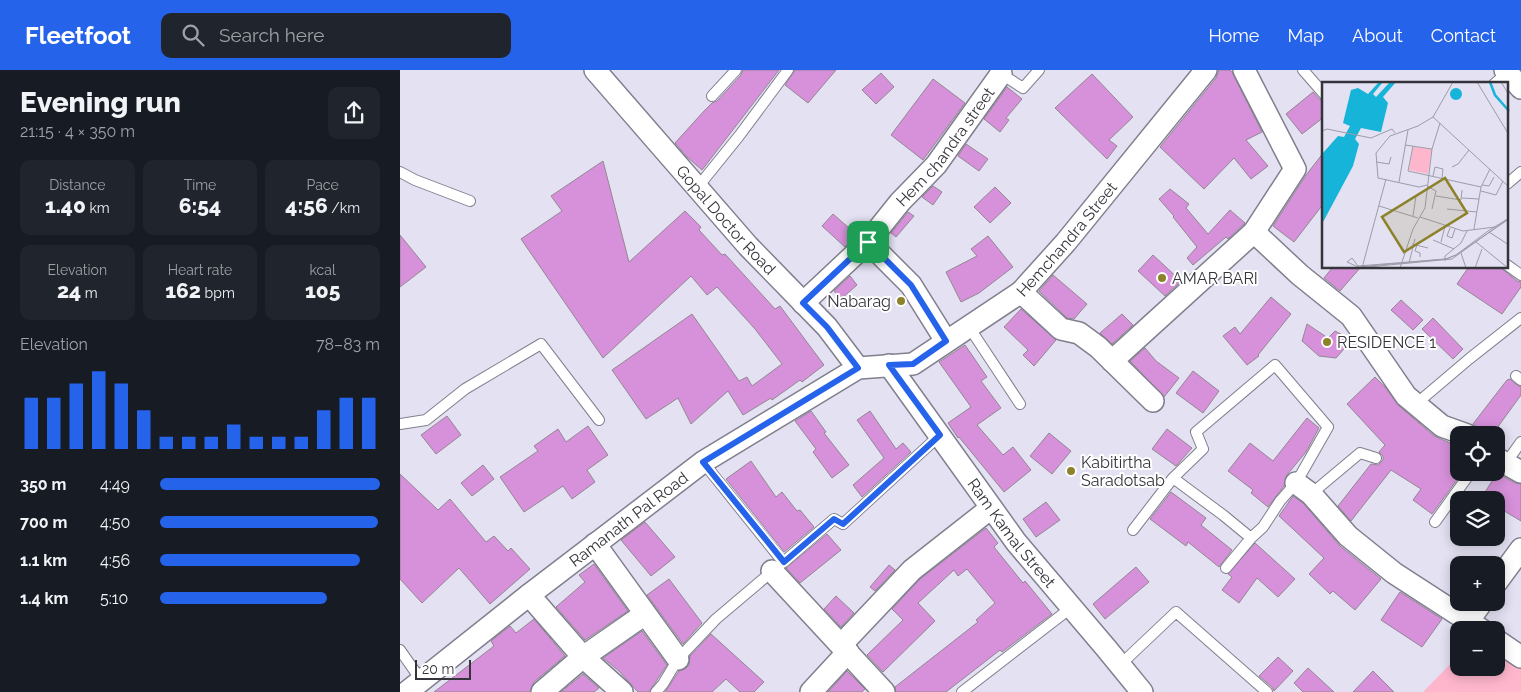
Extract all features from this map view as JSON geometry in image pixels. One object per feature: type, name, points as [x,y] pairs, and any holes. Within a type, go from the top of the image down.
[{"type":"street","name":"Gopal Doctor Road","points":[[595,70],[748,246],[827,327],[858,368]]},
{"type":"street","name":"Hemchandra Street","points":[[892,365],[913,364],[1021,292],[1066,242],[1206,70]]},
{"type":"street","points":[[1112,361],[1254,232],[1295,169],[1244,70]]},
{"type":"street","name":"Hem chandra street","points":[[803,303],[868,242],[900,202],[936,165],[998,72]]},
{"type":"street","points":[[1254,232],[1300,275],[1351,316],[1406,396],[1442,426],[1450,429]]},
{"type":"street","points":[[868,242],[911,285],[946,341]]},
{"type":"street","points":[[1021,292],[1061,329],[1080,333],[1098,347],[1153,401]]},
{"type":"street","name":"Ramanath Pal Road","points":[[414,686],[703,462],[858,368],[892,365]]},
{"type":"street","name":"Ram Kamal Street","points":[[892,365],[1016,542],[1120,665],[1138,691]]},
{"type":"street","points":[[1304,488],[1348,536],[1394,573],[1469,621]]},
{"type":"street","points":[[811,692],[912,570],[991,508]]},
{"type":"street","points":[[595,544],[678,659]]},
{"type":"street","points":[[1505,571],[1521,549]]},
{"type":"street","points":[[778,566],[845,649],[884,692]]},
{"type":"street","points":[[529,595],[583,657],[622,692]]},
{"type":"street","points":[[542,692],[583,657],[645,614]]},
{"type":"street","points":[[1505,646],[1521,657]]},
{"type":"lane","points":[[712,96],[736,70]]},
{"type":"lane","points":[[697,188],[739,136],[788,70]]},
{"type":"lane","points":[[998,72],[1023,88],[1039,70]]},
{"type":"lane","points":[[1303,70],[1322,92]]},
{"type":"lane","points":[[400,172],[414,180],[470,202]]},
{"type":"lane","points":[[1508,183],[1521,172]]},
{"type":"lane","points":[[1508,266],[1521,275]]},
{"type":"lane","points":[[1416,404],[1521,318]]},
{"type":"lane","points":[[969,327],[1020,404]]},
{"type":"lane","points":[[400,424],[426,420],[465,388],[540,344],[599,420]]},
{"type":"lane","points":[[1133,530],[1173,478],[1203,449],[1196,432],[1275,365],[1328,427],[1304,488]]},
{"type":"lane","points":[[656,692],[678,659],[716,619],[834,519],[843,524],[940,435]]},
{"type":"lane","points":[[1508,465],[1521,442]]},
{"type":"lane","points":[[1226,568],[1263,526],[1280,501],[1360,453],[1376,458]]},
{"type":"lane","points":[[703,462],[778,566]]},
{"type":"lane","points":[[1173,478],[1251,538]]},
{"type":"lane","points":[[1435,522],[1465,481]]},
{"type":"lane","points":[[962,692],[1072,607]]},
{"type":"lane","points":[[1120,665],[1176,612],[1267,692]]},
{"type":"lane","points":[[400,650],[414,686]]},
{"type":"shaded area","points":[[1505,654],[1521,664],[1521,692],[1423,692],[1450,664],[1450,676],[1505,676]]},
{"type":"building","points":[[743,70],[779,70],[702,170],[675,143],[712,103],[717,101],[741,75]]},
{"type":"building","points":[[795,70],[836,70],[808,103],[785,85]]},
{"type":"building","points":[[1219,70],[1230,70],[1232,72],[1262,132],[1246,140],[1268,166],[1251,179],[1234,158],[1204,189],[1160,147],[1216,78]]},
{"type":"building","points":[[881,73],[894,87],[876,104],[862,90]]},
{"type":"building","points":[[1092,74],[1133,117],[1109,140],[1117,146],[1107,159],[1055,108]]},
{"type":"building","points":[[933,79],[965,103],[923,160],[891,135]]},
{"type":"building","points":[[1007,87],[1022,99],[1006,118],[1009,120],[1000,132],[984,119]]},
{"type":"building","points":[[1313,92],[1322,100],[1322,119],[1302,134],[1286,114]]},
{"type":"building","points":[[966,144],[988,159],[979,171],[958,156]]},
{"type":"building","points":[[1322,155],[1322,206],[1294,242],[1273,226],[1306,175]]},
{"type":"building","points":[[603,161],[629,262],[685,211],[701,227],[699,230],[722,255],[725,254],[775,309],[780,306],[824,365],[802,382],[800,380],[772,400],[771,398],[743,415],[728,391],[691,424],[678,398],[646,419],[612,370],[692,314],[739,381],[747,377],[752,386],[782,364],[755,329],[717,287],[707,295],[691,276],[603,358],[521,239],[562,211],[551,196]]},
{"type":"building","points":[[933,186],[942,192],[933,205],[922,197]]},
{"type":"building","points":[[995,187],[1011,203],[990,223],[974,207]]},
{"type":"building","points":[[1170,189],[1189,204],[1186,208],[1208,234],[1230,210],[1245,223],[1228,239],[1226,237],[1193,265],[1187,258],[1197,247],[1159,199]]},
{"type":"building","points":[[908,212],[914,216],[896,237],[891,233]]},
{"type":"building","points":[[833,214],[857,235],[845,247],[822,226]]},
{"type":"building","points":[[400,235],[426,267],[400,287]]},
{"type":"building","points":[[988,236],[1013,267],[979,293],[961,302],[946,272],[977,256],[971,249]]},
{"type":"building","name":"AMAR BARI","points":[[1153,255],[1181,281],[1165,296],[1138,271]]},
{"type":"building","points":[[1331,269],[1359,269],[1340,291],[1324,278]]},
{"type":"building","points":[[1467,269],[1502,269],[1521,282],[1521,287],[1502,314],[1457,284]]},
{"type":"building","points":[[1053,275],[1087,304],[1074,319],[1067,318],[1039,291]]},
{"type":"building","points":[[850,276],[857,285],[841,299],[834,291]]},
{"type":"building","points":[[1271,297],[1291,314],[1259,356],[1247,365],[1223,336],[1235,327],[1240,334]]},
{"type":"building","points":[[1401,300],[1423,320],[1413,330],[1391,310]]},
{"type":"building","points":[[1021,309],[1056,340],[1034,366],[1023,355],[1028,350],[1004,327]]},
{"type":"building","points":[[1122,314],[1133,325],[1112,344],[1100,333]]},
{"type":"building","points":[[1433,318],[1463,349],[1453,359],[1422,329]]},
{"type":"building","name":"RESIDENCE 1","points":[[1307,324],[1328,338],[1335,331],[1352,340],[1336,358],[1319,356],[1302,341]]},
{"type":"building","points":[[965,345],[987,377],[981,381],[1001,408],[977,425],[1003,455],[1013,447],[1031,470],[1004,492],[958,438],[948,423],[971,407],[939,362]]},
{"type":"building","points":[[1145,348],[1156,361],[1179,378],[1164,397],[1130,361]]},
{"type":"building","points":[[1193,371],[1219,391],[1203,413],[1176,393]]},
{"type":"building","points":[[1375,377],[1398,405],[1434,436],[1450,443],[1450,481],[1456,481],[1432,514],[1413,500],[1421,489],[1391,470],[1351,521],[1338,506],[1371,464],[1378,465],[1383,460],[1383,456],[1379,452],[1385,445],[1347,404]]},
{"type":"building","points":[[1510,379],[1521,387],[1521,395],[1499,426],[1476,426],[1473,424],[1507,380]]},
{"type":"building","points":[[811,411],[826,432],[824,433],[849,465],[832,478],[813,452],[816,449],[795,421]]},
{"type":"building","points":[[870,411],[896,449],[903,443],[911,452],[862,497],[853,485],[884,458],[857,420]]},
{"type":"building","points":[[447,416],[461,435],[436,454],[421,435]]},
{"type":"building","points":[[1307,418],[1319,428],[1306,452],[1286,476],[1284,486],[1268,507],[1251,493],[1253,490],[1228,471],[1250,443],[1273,461]]},
{"type":"building","points":[[588,426],[608,455],[587,470],[595,482],[572,499],[563,486],[524,512],[500,477],[538,451],[534,446],[558,429],[566,442]]},
{"type":"building","points":[[1167,429],[1192,448],[1176,466],[1152,449]]},
{"type":"building","points":[[1049,433],[1071,451],[1052,474],[1030,456]]},
{"type":"building","points":[[751,461],[776,497],[782,492],[797,511],[800,510],[814,527],[784,552],[726,479]]},
{"type":"building","points":[[483,465],[494,479],[472,496],[461,483]]},
{"type":"building","points":[[400,474],[438,510],[450,499],[486,542],[494,536],[508,551],[511,548],[530,569],[490,604],[459,568],[422,603],[400,579]]},
{"type":"building","points":[[1505,477],[1521,484],[1521,521],[1505,511],[1505,491],[1486,491],[1492,481],[1505,481]]},
{"type":"building","points":[[1171,492],[1206,518],[1201,525],[1232,550],[1219,567],[1188,542],[1186,546],[1150,519]]},
{"type":"building","points":[[1293,496],[1303,503],[1340,546],[1381,579],[1355,610],[1333,591],[1330,594],[1309,574],[1324,558],[1279,516]]},
{"type":"building","points":[[1046,502],[1060,520],[1036,537],[1023,519]]},
{"type":"building","points":[[645,522],[675,557],[651,576],[621,540]]},
{"type":"building","points":[[986,528],[998,543],[994,547],[1023,583],[1025,581],[1052,614],[1002,652],[1000,650],[946,692],[896,692],[895,687],[978,622],[976,620],[995,603],[967,569],[958,576],[954,570],[918,603],[935,621],[883,672],[867,655],[903,620],[892,609],[920,579]]},
{"type":"building","points":[[827,534],[841,550],[800,583],[786,568]]},
{"type":"building","points":[[1255,543],[1295,579],[1278,597],[1257,578],[1239,603],[1222,590],[1232,577],[1228,574]]},
{"type":"building","points":[[594,564],[628,611],[585,640],[556,607],[585,582],[579,575]]},
{"type":"building","points":[[889,565],[895,570],[875,591],[870,587]]},
{"type":"building","points":[[1136,567],[1149,582],[1105,619],[1093,604]]},
{"type":"building","points":[[669,579],[702,623],[683,644],[647,595]]},
{"type":"building","points":[[1400,592],[1442,619],[1422,647],[1381,620]]},
{"type":"building","points":[[836,596],[854,613],[841,627],[824,609]]},
{"type":"building","points":[[534,619],[565,656],[534,682],[530,692],[434,692],[494,646],[491,641],[510,626],[516,633]]},
{"type":"building","points":[[642,631],[667,665],[649,692],[638,692],[619,671],[603,658]]},
{"type":"building","points":[[711,634],[764,682],[754,692],[740,692],[726,679],[712,692],[665,692],[679,671],[689,665],[690,656]]},
{"type":"building","points":[[1278,657],[1293,671],[1274,691],[1259,676]]},
{"type":"building","points":[[1308,668],[1334,692],[1303,692],[1294,683]]},
{"type":"building","points":[[847,671],[865,689],[862,692],[828,692]]},
{"type":"building","points":[[1373,671],[1394,692],[1353,692]]},
{"type":"building","points":[[583,674],[599,688],[594,692],[561,692]]},
{"type":"place","name":"AMAR BARI","points":[[1162,278]]},
{"type":"place","name":"Nabarag","points":[[901,301]]},
{"type":"place","name":"RESIDENCE 1","points":[[1327,342]]},
{"type":"place","name":"Kabitirtha Saradotsab","points":[[1071,471]]},
{"type":"route","points":[[868,242],[911,285],[946,341],[913,364],[889,365],[940,435],[843,524],[834,519],[784,562],[703,462],[858,368],[827,327],[803,303],[868,242]]}]
